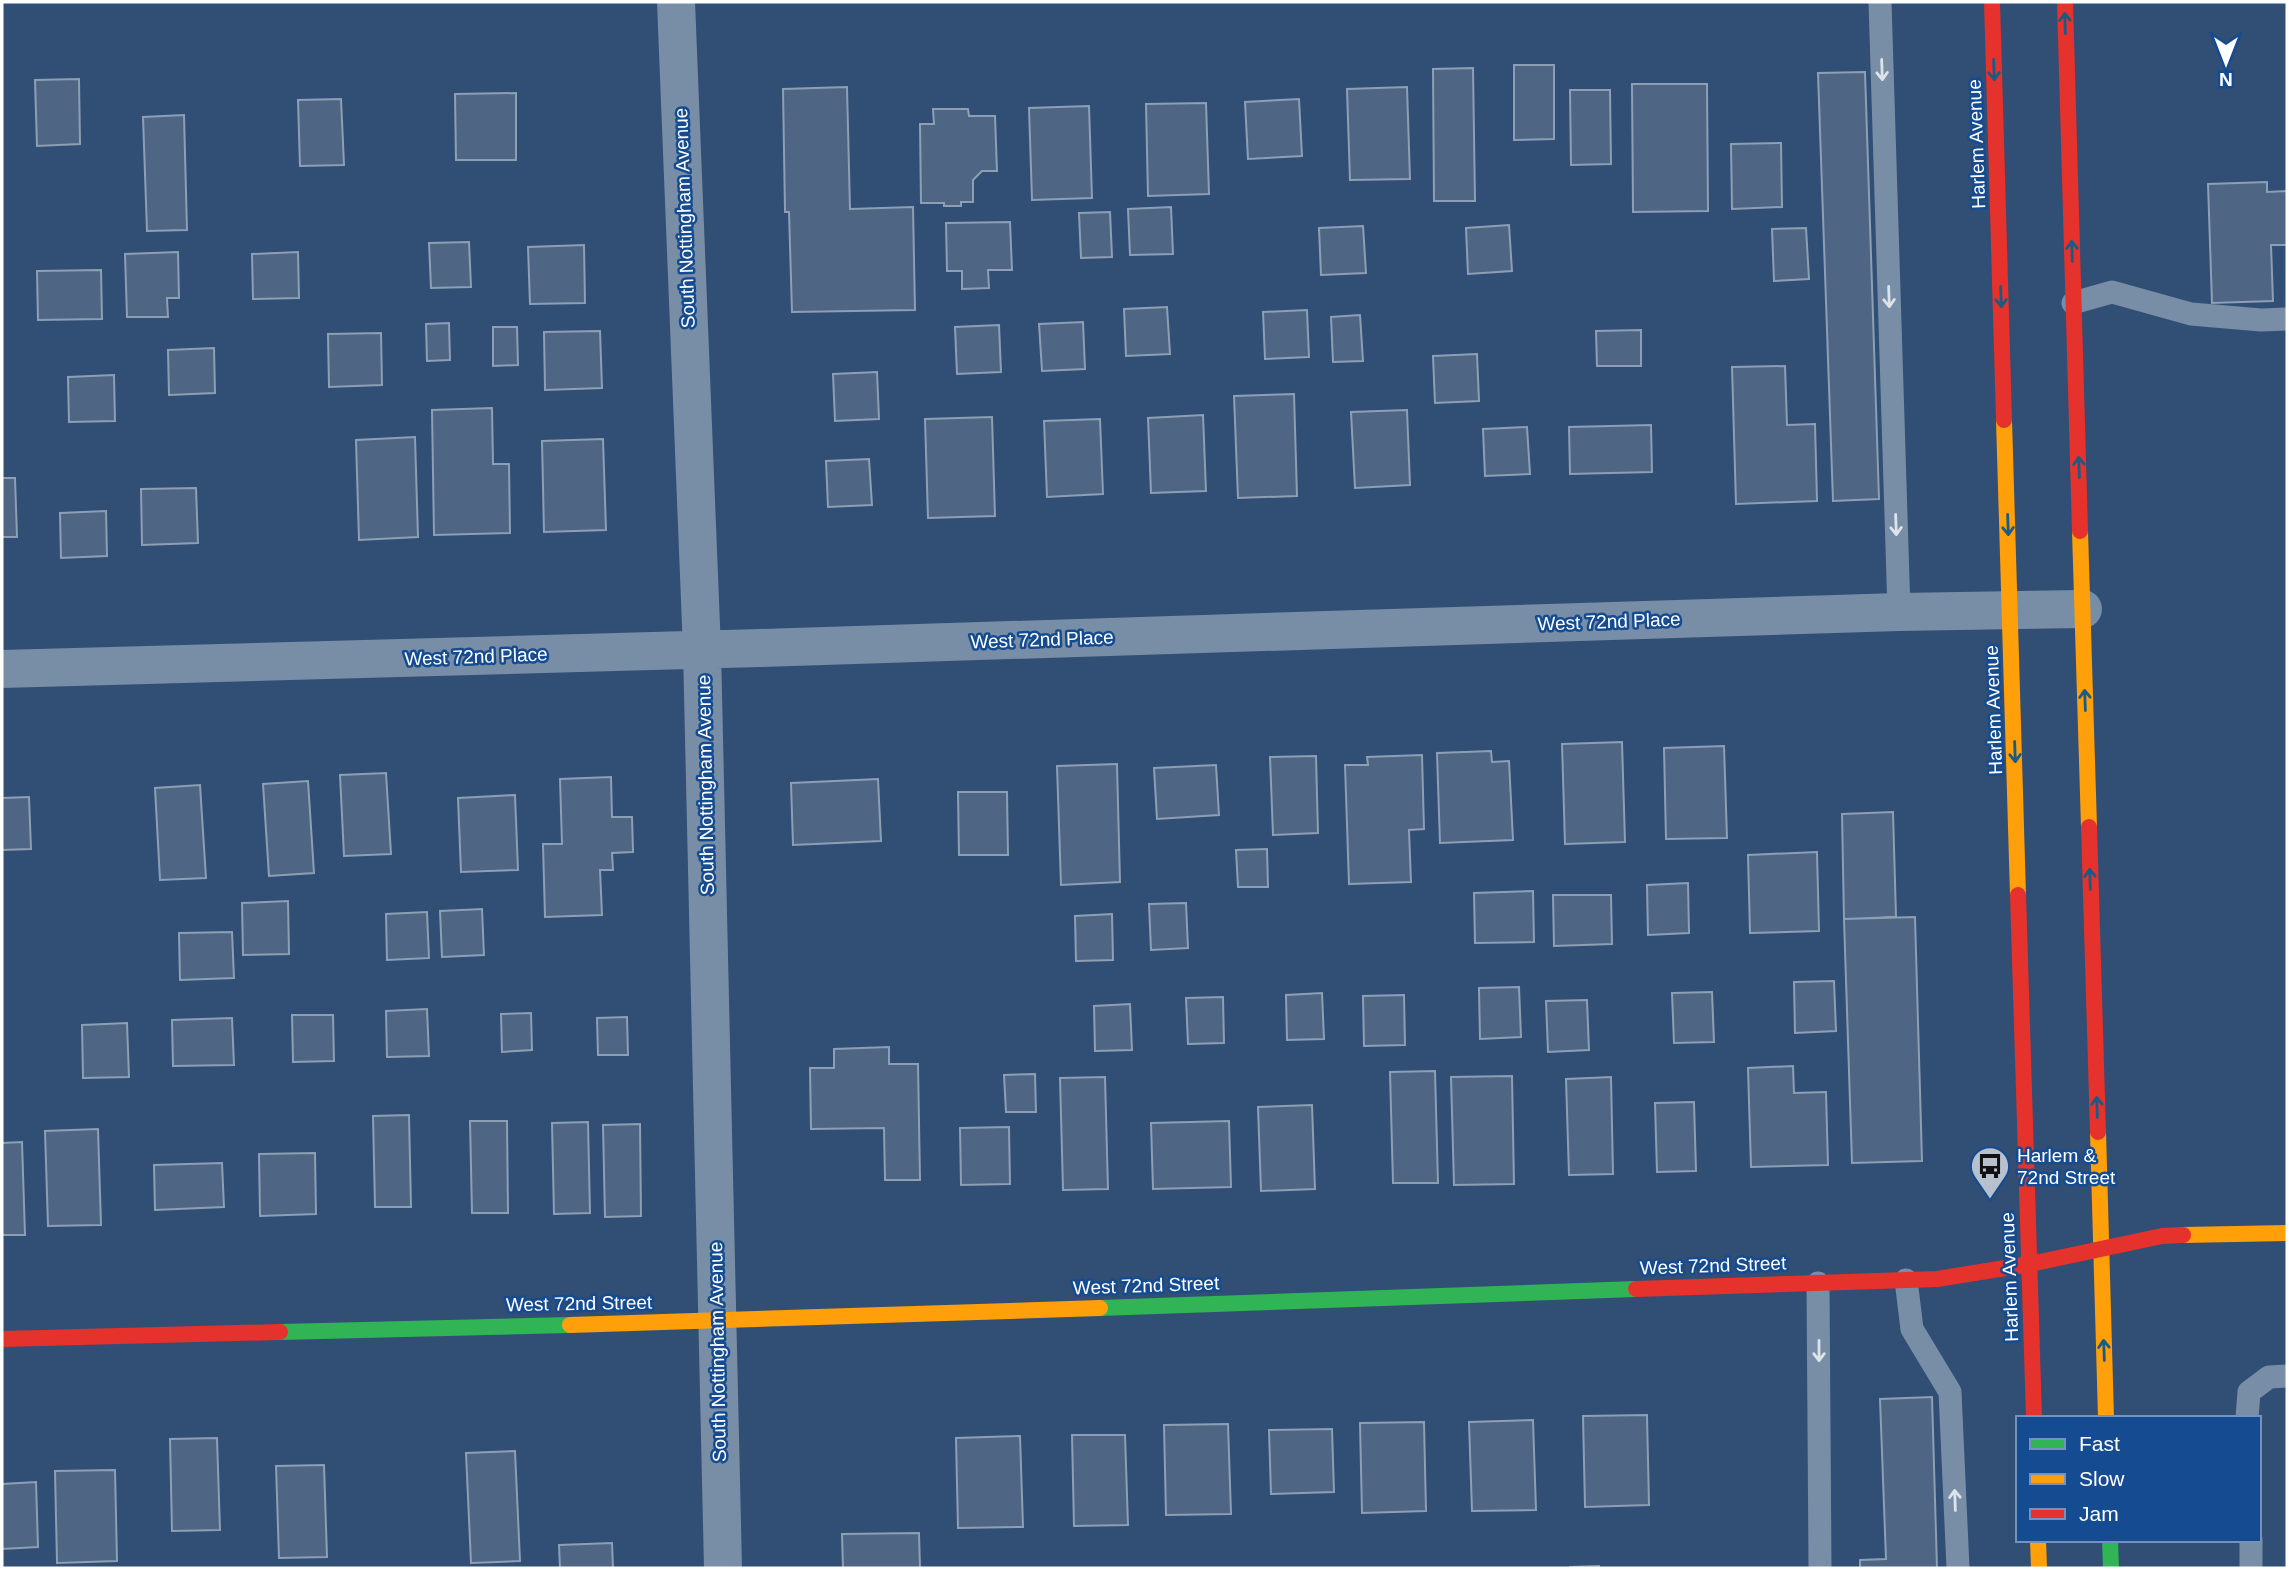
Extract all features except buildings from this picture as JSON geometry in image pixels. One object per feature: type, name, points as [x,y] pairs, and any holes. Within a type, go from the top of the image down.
[{"type":"main road","name":"Harlem Avenue","points":[[1992,2],[2034,1416]]},
{"type":"main road","points":[[2065,2],[2106,1416]]},
{"type":"main road","name":"West 72nd Street","points":[[2,1339],[716,1321],[1937,1279],[2030,1264],[2162,1236],[2287,1233]]},
{"type":"main road","points":[[2038,1542],[2039,1568]]},
{"type":"main road","points":[[2110,1542],[2110,1568]]},
{"type":"street","name":"South Nottingham Avenue","points":[[676,2],[702,650],[723,1568]]},
{"type":"street","name":"West 72nd Place","points":[[2,668],[702,650],[1899,612],[2083,609]]},
{"type":"lane","points":[[1880,2],[1899,612]]},
{"type":"lane","points":[[2073,303],[2112,292],[2191,314],[2261,320],[2287,319]]},
{"type":"lane","points":[[1906,1280],[1912,1329],[1950,1392],[1958,1568]]},
{"type":"lane","points":[[1818,1283],[1821,1568]]},
{"type":"lane","points":[[2247,1416],[2249,1392],[2269,1377],[2287,1376]]},
{"type":"lane","points":[[2251,1542],[2251,1568]]},
{"type":"traffic: fast","points":[[1100,1308],[1636,1289]]},
{"type":"traffic: fast","points":[[280,1332],[570,1325]]},
{"type":"traffic: fast","points":[[2110,1542],[2111,1568]]},
{"type":"traffic: slow","points":[[2004,420],[2018,895]]},
{"type":"traffic: slow","points":[[2080,531],[2089,827]]},
{"type":"traffic: slow","points":[[2098,1132],[2106,1416]]},
{"type":"traffic: slow","points":[[2183,1235],[2287,1233]]},
{"type":"traffic: slow","points":[[570,1325],[1100,1308]]},
{"type":"traffic: slow","points":[[2038,1542],[2039,1568]]},
{"type":"traffic: jam","points":[[1992,2],[2004,420]]},
{"type":"traffic: jam","points":[[2065,2],[2080,531]]},
{"type":"traffic: jam","points":[[2089,827],[2098,1132]]},
{"type":"traffic: jam","points":[[2018,895],[2034,1416]]},
{"type":"traffic: jam","points":[[1636,1289],[1937,1279],[2030,1264],[2162,1236],[2183,1235]]},
{"type":"traffic: jam","points":[[2,1339],[280,1332]]},
{"type":"place","name":"Harlem & 72nd Street","points":[[1990,1200]]}]
